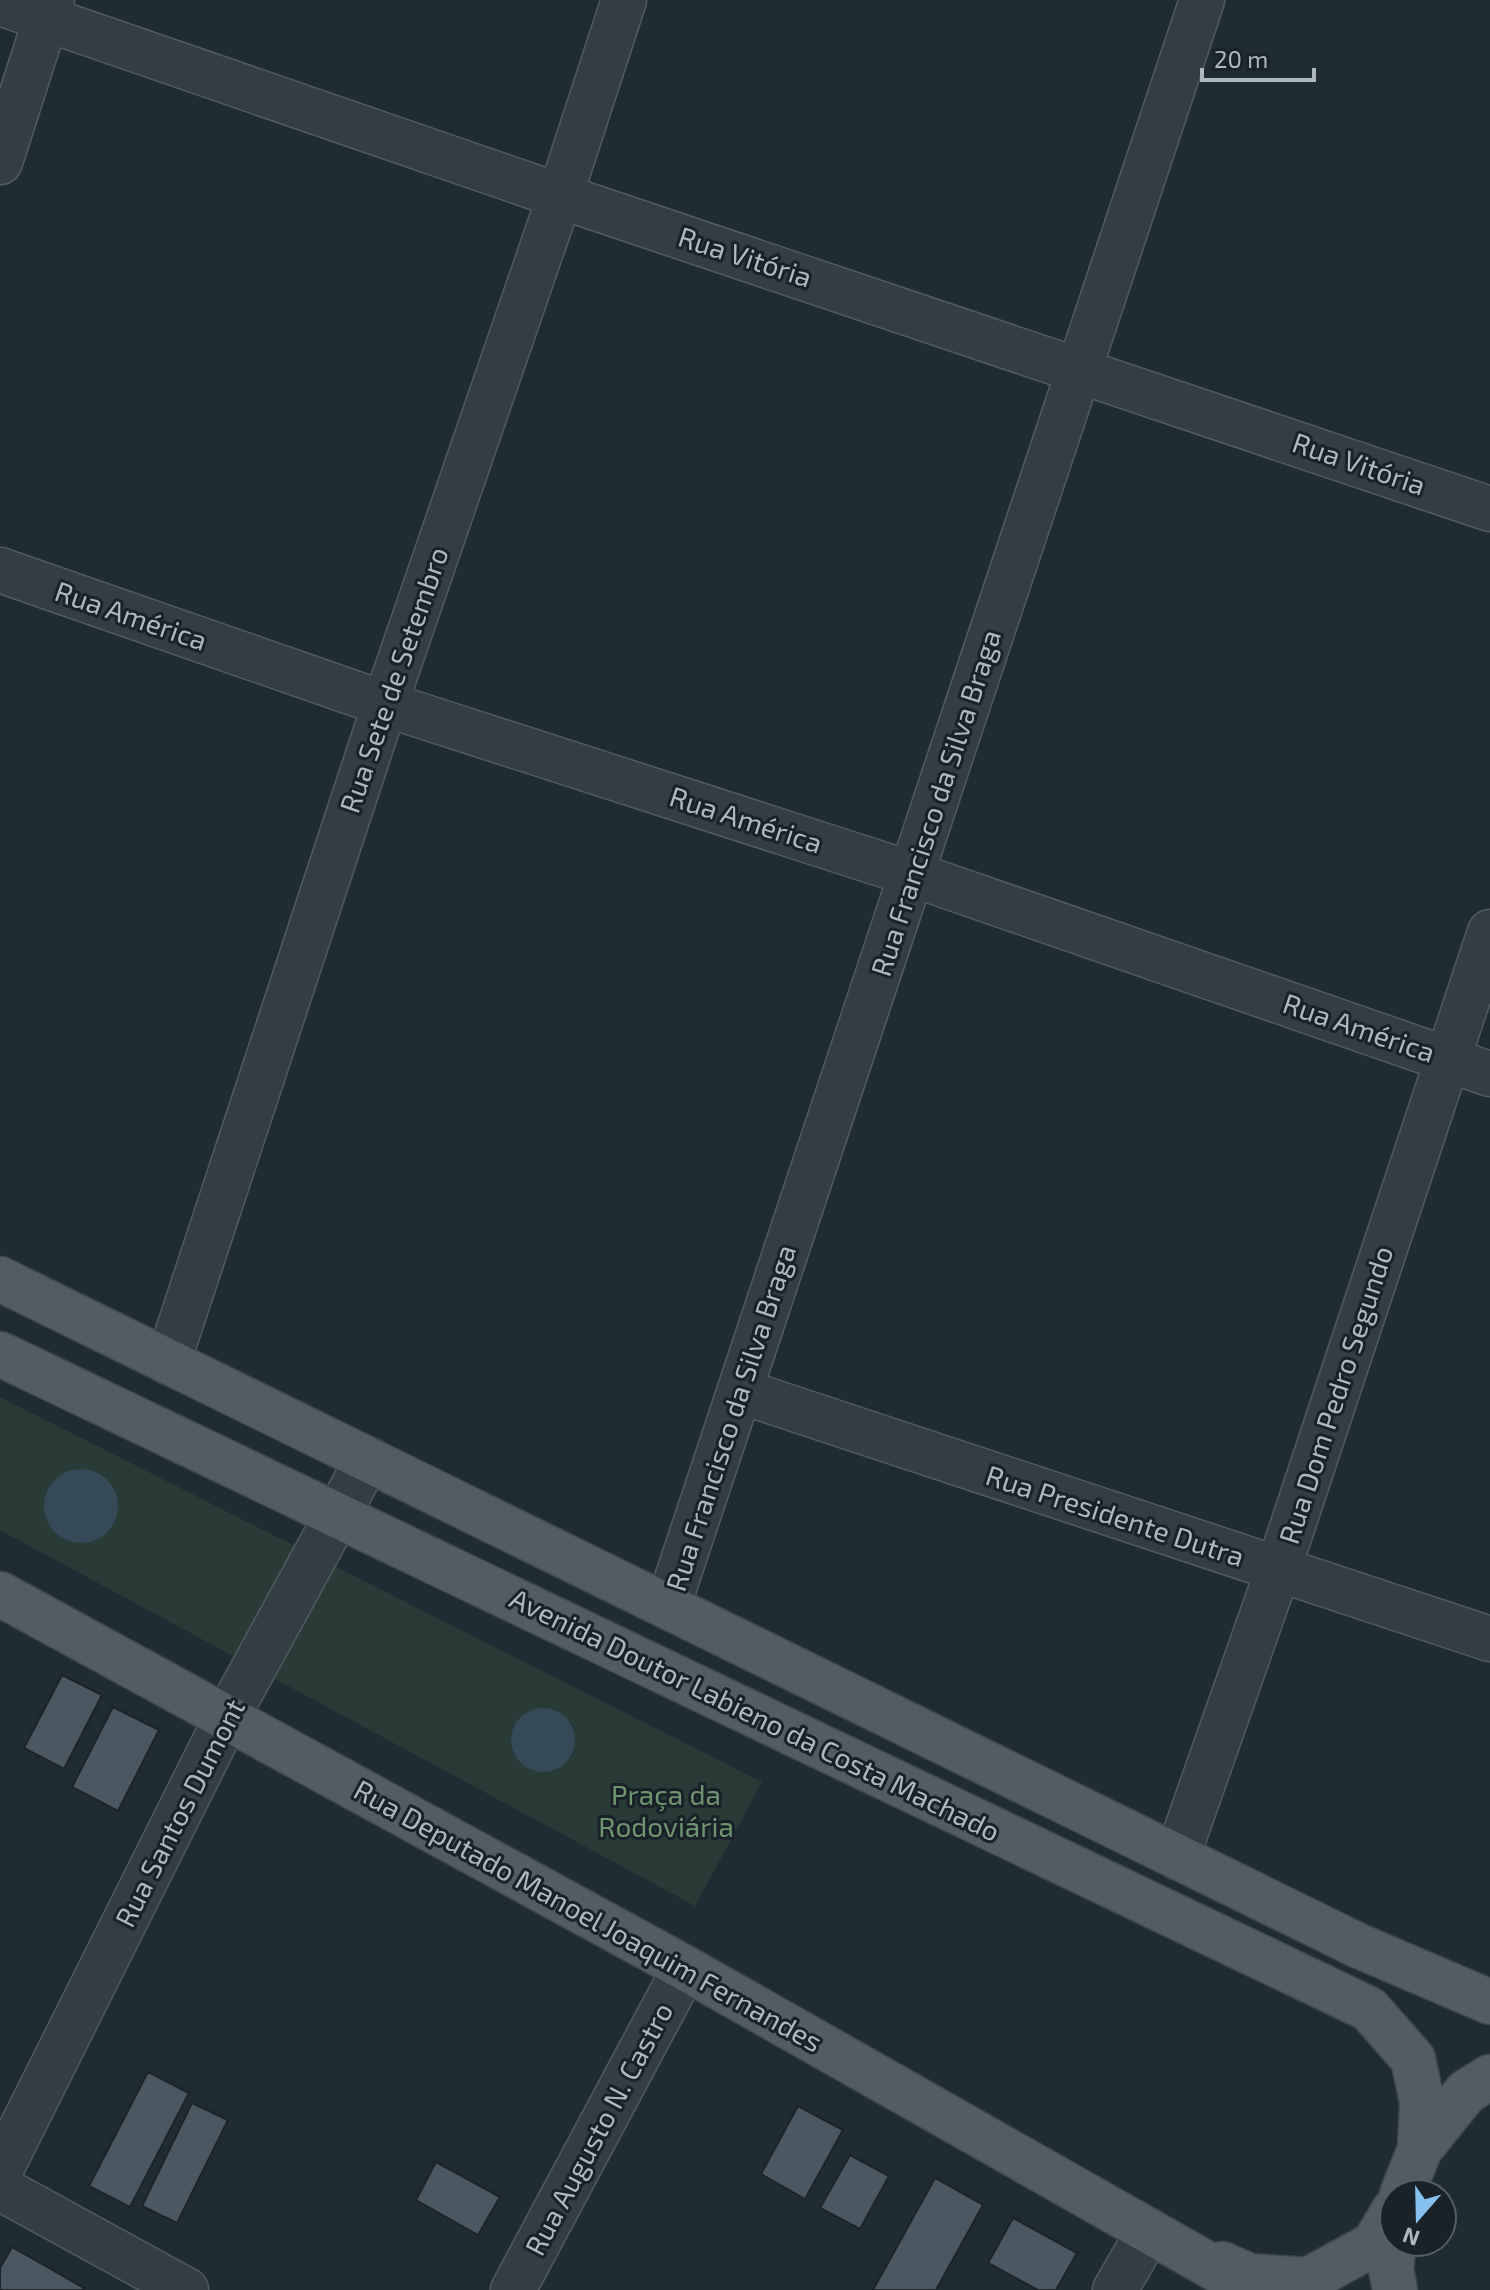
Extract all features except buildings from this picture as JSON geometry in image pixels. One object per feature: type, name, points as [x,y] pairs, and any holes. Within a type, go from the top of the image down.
[{"type":"main road","name":"Avenida Doutor Labieno da Costa Machado","points":[[0,1279],[1359,1946],[1490,2002]]},
{"type":"main road","name":"Avenida Doutor Labieno da Costa Machado","points":[[0,1354],[1369,2009],[1413,2059],[1422,2102],[1420,2149]]},
{"type":"main road","name":"Rua Deputado Manoel Joaquim Fernandes","points":[[0,1594],[685,1968],[1253,2290]]},
{"type":"main road","points":[[1408,2178],[1420,2149],[1466,2092],[1490,2077]]},
{"type":"main road","name":"Rua Deputado Manoel Joaquim Fernandes","points":[[1161,2237],[1250,2276],[1308,2280],[1374,2244],[1378,2237]]},
{"type":"main road","points":[[1392,2258],[1395,2290]]},
{"type":"street","name":"Rua Sete de Setembro","points":[[168,1362],[385,704],[560,196],[624,0]]},
{"type":"street","name":"Rua Francisco da Silva Braga","points":[[668,1606],[1202,0]]},
{"type":"street","name":"Rua Vitória","points":[[0,3],[49,9],[560,196],[1490,509]]},
{"type":"street","points":[[0,162],[49,9]]},
{"type":"street","name":"Rua América","points":[[0,570],[385,704],[912,874],[1490,1074]]},
{"type":"street","name":"Rua Dom Pedro Segundo","points":[[1177,1857],[1278,1570],[1490,932]]},
{"type":"street","name":"Rua Presidente Dutra","points":[[740,1391],[1490,1639]]},
{"type":"street","name":"Rua Santos Dumont","points":[[0,2171],[227,1717],[368,1459]]},
{"type":"street","name":"Rua Augusto N. Castro","points":[[513,2290],[685,1968]]},
{"type":"street","points":[[0,2188],[186,2290]]},
{"type":"street","points":[[1115,2290],[1161,2237]]},
{"type":"green space","name":"Praça da Rodoviária","points":[[0,1397],[762,1782],[695,1906],[0,1530]]},
{"type":"water","points":[[81,1469],[95,1472],[107,1480],[115,1492],[118,1506],[115,1520],[107,1532],[95,1540],[81,1543],[67,1540],[55,1532],[47,1520],[44,1506],[47,1492],[55,1480],[67,1472]]},
{"type":"water","points":[[543,1708],[555,1710],[566,1717],[573,1728],[573,1752],[566,1763],[555,1770],[543,1772],[531,1770],[520,1763],[513,1752],[511,1740],[513,1728],[520,1717],[531,1710]]}]
